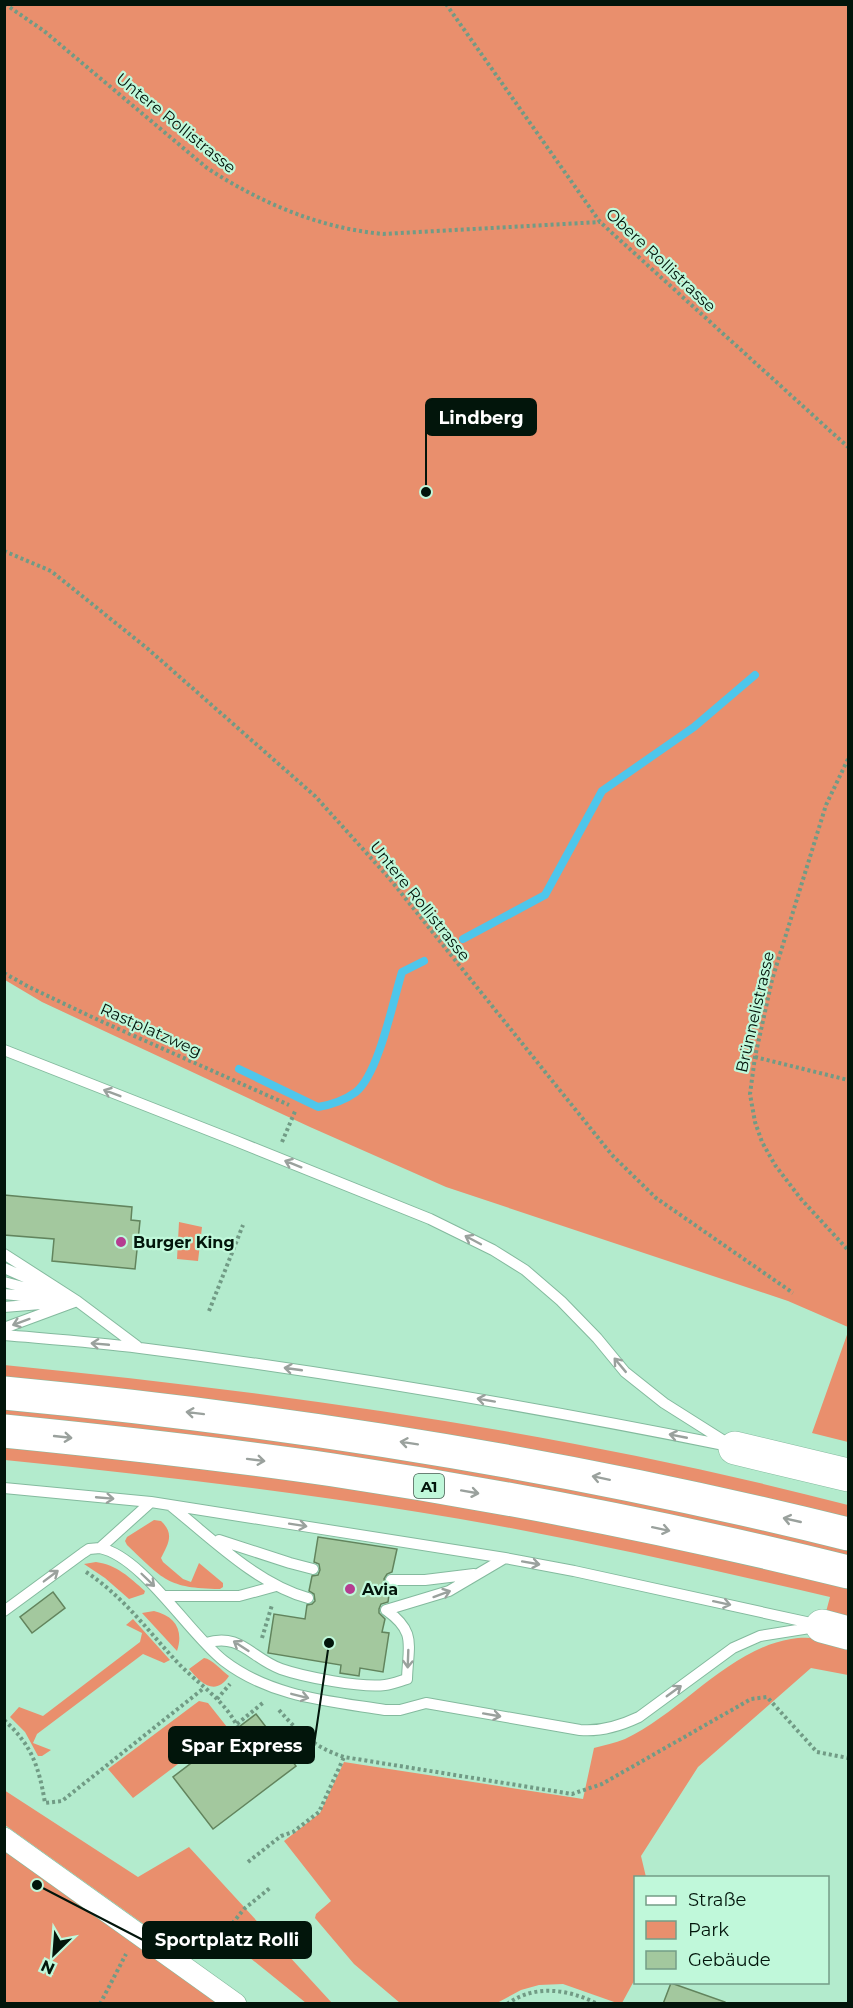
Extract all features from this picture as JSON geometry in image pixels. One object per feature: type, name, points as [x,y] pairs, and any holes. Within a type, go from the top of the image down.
[{"type":"highway","name":"A1","points":[[4,1393],[183,1412],[426,1446],[607,1479],[849,1534]]},
{"type":"highway","name":"A1","points":[[4,1431],[276,1462],[473,1493],[618,1519],[849,1572]]},
{"type":"highway","points":[[735,1448],[849,1475]]},
{"type":"street","points":[[4,1838],[236,2004]]},
{"type":"lane","points":[[4,1050],[430,1219],[509,1259],[541,1282],[573,1313],[625,1372],[664,1403],[735,1448]]},
{"type":"lane","points":[[4,1254],[77,1301],[139,1347]]},
{"type":"lane","points":[[4,1268],[77,1301]]},
{"type":"lane","points":[[4,1282],[77,1301]]},
{"type":"lane","points":[[4,1294],[77,1301]]},
{"type":"lane","points":[[4,1307],[77,1301]]},
{"type":"lane","points":[[4,1328],[77,1301]]},
{"type":"lane","points":[[4,1335],[139,1347],[378,1382],[569,1414],[735,1448]]},
{"type":"lane","points":[[4,1488],[151,1502],[505,1558],[835,1629]]},
{"type":"lane","points":[[100,1548],[151,1502]]},
{"type":"lane","points":[[170,1505],[259,1576],[276,1587],[308,1598]]},
{"type":"lane","points":[[210,1537],[313,1569]]},
{"type":"lane","points":[[4,1611],[70,1561],[90,1549],[100,1548],[114,1552],[134,1568],[164,1596],[224,1661],[271,1687],[310,1698],[385,1710],[400,1710],[426,1703],[591,1731],[625,1724],[639,1717],[733,1648],[760,1636],[835,1629]]},
{"type":"lane","points":[[206,1643],[217,1640],[234,1641],[268,1663],[310,1677],[371,1685],[392,1684],[407,1679],[408,1636],[404,1624],[386,1610],[449,1592],[505,1558]]},
{"type":"lane","points":[[391,1580],[425,1580],[480,1573]]},
{"type":"lane","points":[[164,1596],[239,1596],[276,1587]]},
{"type":"path","name":"Untere Rollistrasse","points":[[5,4],[45,31],[207,168],[233,185],[293,214],[349,229],[384,234],[600,222]]},
{"type":"path","name":"Obere Rollistrasse","points":[[446,4],[600,222],[849,447]]},
{"type":"path","name":"Untere Rollistrasse","points":[[4,551],[51,572],[148,649],[315,796],[389,878],[612,1155],[656,1198],[793,1293]]},
{"type":"path","name":"Brünnelistrasse","points":[[849,759],[822,815],[772,980],[755,1057],[750,1094],[755,1122],[762,1142],[775,1165],[801,1199],[849,1250]]},
{"type":"path","name":"Rastplatzweg","points":[[4,973],[85,1014],[288,1105]]},
{"type":"path","points":[[755,1057],[849,1080]]},
{"type":"path","points":[[276,1157],[296,1109]]},
{"type":"path","points":[[209,1311],[243,1225]]},
{"type":"path","points":[[70,1561],[103,1583],[131,1610],[179,1664],[217,1699],[238,1728]]},
{"type":"path","points":[[231,1683],[240,1687]]},
{"type":"path","points":[[4,1720],[19,1733],[30,1749],[40,1775],[45,1803],[62,1801],[204,1688]]},
{"type":"path","points":[[257,1696],[271,1703]]},
{"type":"path","points":[[276,1707],[303,1736],[322,1748],[344,1757],[572,1794],[602,1784],[752,1699],[767,1697],[817,1752],[849,1758]]},
{"type":"path","points":[[248,1862],[281,1836],[293,1832],[319,1812],[344,1757]]},
{"type":"path","points":[[219,1941],[244,1909],[270,1888]]},
{"type":"path","points":[[100,2004],[135,1932]]},
{"type":"path","points":[[507,2004],[518,1996],[540,1991],[564,1991],[598,2004]]},
{"type":"green space","points":[[5,4],[848,5],[848,1327],[788,1301],[446,1187],[310,1127],[42,1002],[5,980]]},
{"type":"green space","points":[[179,1222],[202,1227],[198,1261],[177,1259]]},
{"type":"green space","points":[[848,1332],[848,1442],[812,1433]]},
{"type":"green space","points":[[4,1365],[217,1389],[429,1418],[640,1457],[744,1479],[848,1505],[848,1675],[811,1668],[698,1767],[641,1856],[646,1876],[634,1876],[634,1981],[622,2003],[563,1984],[539,1985],[521,1990],[497,2003],[400,2003],[354,1964],[315,1918],[316,1914],[331,1901],[284,1841],[320,1813],[344,1762],[583,1799],[594,1748],[625,1739],[646,1728],[747,1655],[768,1645],[791,1639],[819,1638],[830,1597],[573,1540],[418,1512],[212,1483],[5,1460]]},
{"type":"green space","points":[[154,1520],[161,1521],[168,1530],[168,1544],[161,1558],[163,1562],[183,1579],[191,1582],[199,1563],[223,1583],[223,1587],[220,1589],[202,1588],[177,1584],[159,1574],[127,1545],[125,1541],[127,1537]]},
{"type":"green space","points":[[96,1562],[122,1572],[145,1591],[144,1594],[129,1599],[105,1578],[84,1564]]},
{"type":"green space","points":[[154,1611],[167,1616],[176,1625],[179,1637],[177,1651],[142,1613]]},
{"type":"green space","points":[[133,1619],[170,1660],[164,1663],[143,1654],[37,1734],[33,1743],[51,1750],[38,1756],[25,1732],[10,1717],[19,1707],[43,1716],[140,1642],[142,1633],[126,1625]]},
{"type":"green space","points":[[204,1658],[229,1676],[219,1686],[208,1686],[189,1669]]},
{"type":"green space","points":[[199,1701],[208,1703],[227,1727],[133,1798],[108,1769]]},
{"type":"green space","points":[[4,1790],[138,1877],[189,1847],[332,2003],[306,2003],[239,1949],[206,1933],[180,1950],[5,1825]]},
{"type":"green space","points":[[4,1838],[236,2003],[5,2003]]},
{"type":"building","points":[[4,1195],[132,1207],[131,1220],[140,1221],[135,1269],[52,1261],[54,1239],[4,1235]]},
{"type":"building","points":[[318,1537],[397,1549],[392,1572],[384,1579],[385,1584],[390,1587],[388,1602],[381,1604],[379,1609],[379,1613],[385,1619],[382,1632],[389,1633],[383,1672],[360,1668],[359,1676],[340,1673],[341,1665],[268,1653],[274,1614],[305,1619],[307,1605],[315,1601],[314,1594],[309,1591],[312,1576],[318,1575],[320,1570],[319,1564],[314,1562]]},
{"type":"building","points":[[53,1592],[65,1608],[32,1633],[20,1617]]},
{"type":"building","points":[[256,1714],[296,1766],[213,1829],[173,1777]]},
{"type":"building","points":[[671,1984],[725,2002],[725,2004],[663,2004]]},
{"type":"waterway","points":[[463,939],[545,895],[602,791],[694,727],[755,675]]},
{"type":"waterway","points":[[239,1069],[318,1107],[352,1095],[364,1083],[372,1069],[390,1018],[402,972],[424,961]]},
{"type":"place","name":"Lindberg","points":[[426,492]]},
{"type":"place","name":"Burger King","points":[[121,1242]]},
{"type":"place","name":"Avia","points":[[350,1589]]},
{"type":"place","name":"Spar Express","points":[[329,1643]]},
{"type":"place","name":"Sportplatz Rolli","points":[[37,1885]]}]
